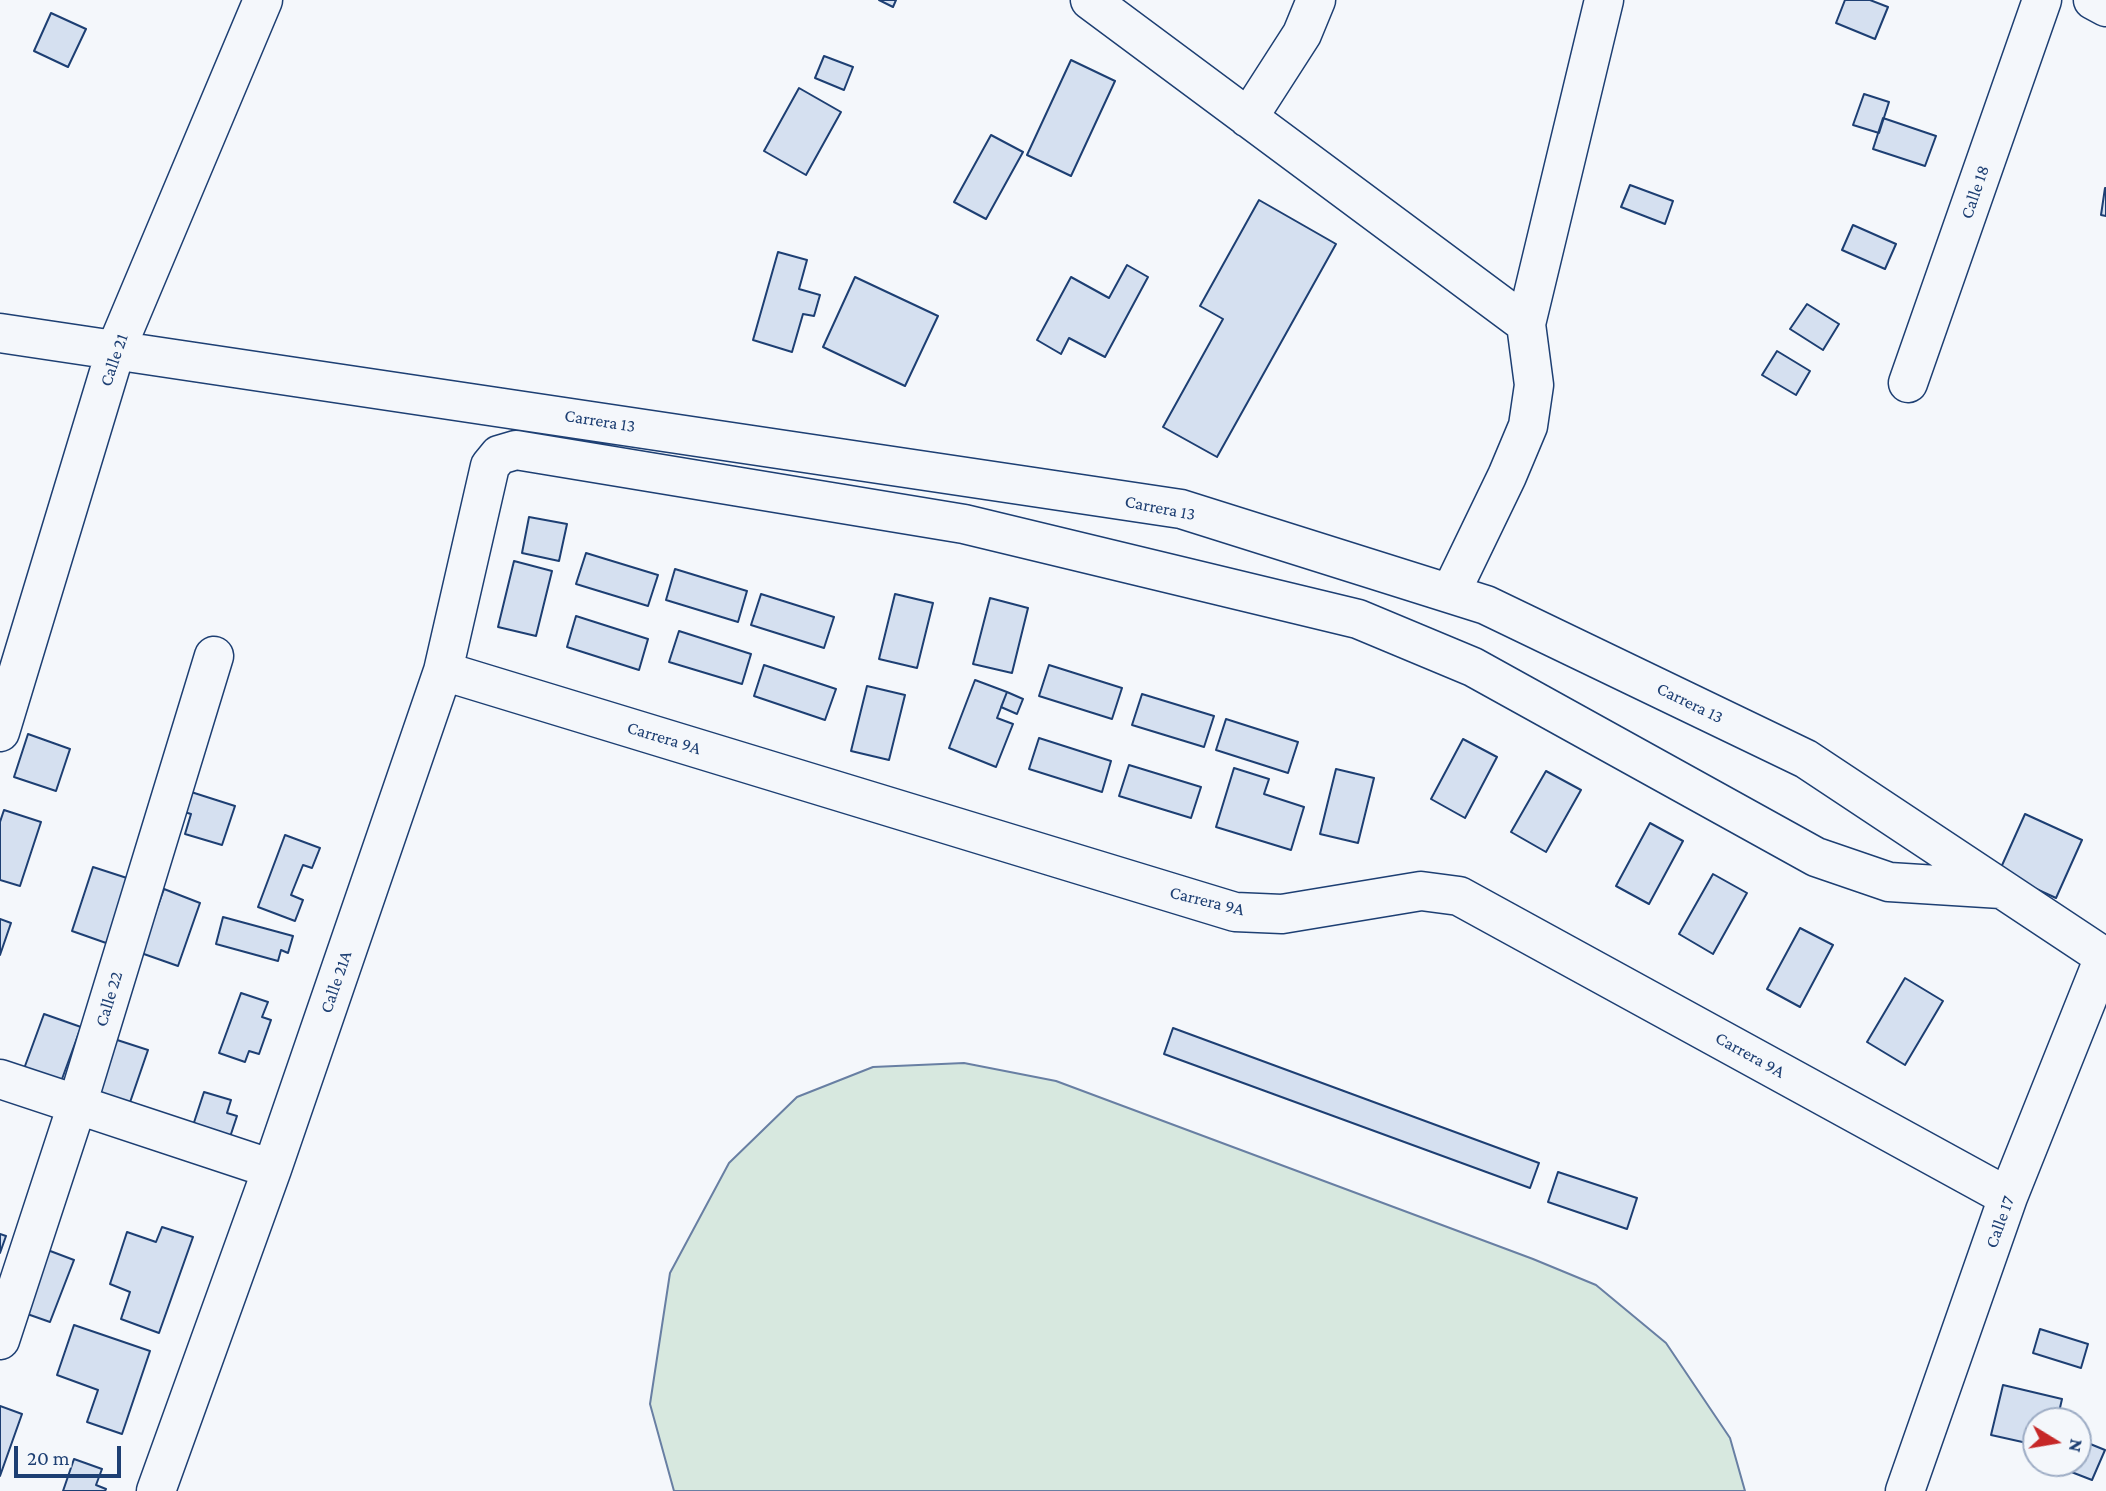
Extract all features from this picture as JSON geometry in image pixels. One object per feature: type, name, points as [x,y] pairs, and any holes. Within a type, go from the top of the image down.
[{"type":"street","name":"Calle 21","points":[[0,732],[116,349],[263,0]]},
{"type":"street","points":[[1090,0],[1526,324]]},
{"type":"street","points":[[1248,118],[1302,34],[1316,0]]},
{"type":"street","name":"Calle 18","points":[[1908,383],[2042,0]]},
{"type":"street","points":[[2093,0],[2106,7]]},
{"type":"street","points":[[1451,592],[1528,426],[1534,385],[1526,324],[1601,10]]},
{"type":"street","name":"Carrera 13","points":[[0,332],[1181,509],[1486,605],[1806,759],[2105,958]]},
{"type":"street","name":"Calle 21A","points":[[156,1491],[272,1169],[443,671],[490,466],[499,455],[516,450],[964,524],[1358,620],[1473,667],[1816,858],[1889,882],[2001,889]]},
{"type":"street","name":"Calle 22","points":[[0,1340],[77,1105],[214,656]]},
{"type":"street","name":"Carrera 9A","points":[[443,671],[1234,912],[1282,914],[1421,891],[1459,896],[2008,1197]]},
{"type":"street","name":"Calle 17","points":[[1905,1491],[2008,1197],[2105,958]]},
{"type":"street","points":[[0,1079],[272,1169]]},
{"type":"shaded area","points":[[964,1063],[1056,1081],[1596,1285],[1666,1343],[1730,1438],[1745,1491],[674,1491],[650,1404],[670,1273],[729,1163],[797,1097],[873,1067]]},
{"type":"building","points":[[879,0],[896,0],[893,7]]},
{"type":"building","points":[[1845,0],[1870,0],[1888,7],[1875,39],[1836,23]]},
{"type":"building","points":[[51,13],[86,29],[68,67],[34,51]]},
{"type":"building","points":[[824,56],[853,67],[844,90],[815,78]]},
{"type":"building","points":[[1071,60],[1115,81],[1071,176],[1027,155]]},
{"type":"building","points":[[799,88],[841,112],[806,175],[764,151]]},
{"type":"building","points":[[1864,94],[1889,102],[1879,133],[1853,125]]},
{"type":"building","points":[[1883,118],[1936,136],[1925,166],[1873,149]]},
{"type":"building","points":[[991,135],[1023,152],[986,219],[954,202]]},
{"type":"building","points":[[1630,185],[1673,201],[1665,224],[1621,207]]},
{"type":"building","points":[[2106,188],[2106,216],[2101,215]]},
{"type":"building","points":[[1259,200],[1336,244],[1217,457],[1163,427],[1223,319],[1200,306]]},
{"type":"building","points":[[1853,225],[1896,244],[1885,269],[1842,250]]},
{"type":"building","points":[[778,252],[807,260],[799,289],[820,295],[814,316],[803,314],[792,352],[753,340]]},
{"type":"building","points":[[1127,265],[1148,277],[1105,357],[1069,338],[1061,354],[1037,340],[1071,277],[1109,298]]},
{"type":"building","points":[[855,277],[938,316],[905,386],[823,347]]},
{"type":"building","points":[[1807,304],[1839,324],[1823,350],[1790,329]]},
{"type":"building","points":[[1777,351],[1810,371],[1796,395],[1762,375]]},
{"type":"building","points":[[529,517],[567,524],[559,561],[522,553]]},
{"type":"building","points":[[586,553],[658,575],[648,606],[576,584]]},
{"type":"building","points":[[514,561],[552,571],[536,636],[498,627]]},
{"type":"building","points":[[675,569],[747,591],[738,622],[666,600]]},
{"type":"building","points":[[761,594],[834,617],[824,648],[751,625]]},
{"type":"building","points":[[895,594],[933,603],[917,668],[879,659]]},
{"type":"building","points":[[990,598],[1028,608],[1012,673],[973,664]]},
{"type":"building","points":[[576,616],[648,639],[639,670],[567,647]]},
{"type":"building","points":[[679,631],[751,654],[742,684],[669,662]]},
{"type":"building","points":[[764,665],[836,689],[825,720],[754,696]]},
{"type":"building","points":[[1049,665],[1122,688],[1112,719],[1039,696]]},
{"type":"building","points":[[975,680],[1007,692],[997,718],[1013,724],[996,767],[949,748]]},
{"type":"building","points":[[867,686],[905,695],[889,760],[851,751]]},
{"type":"building","points":[[1007,692],[1023,699],[1017,714],[1001,707]]},
{"type":"building","points":[[1142,694],[1214,716],[1204,747],[1132,725]]},
{"type":"building","points":[[1226,719],[1298,742],[1288,773],[1216,750]]},
{"type":"building","points":[[28,734],[70,749],[56,791],[14,777]]},
{"type":"building","points":[[1039,738],[1111,761],[1102,792],[1029,769]]},
{"type":"building","points":[[1463,739],[1497,757],[1465,818],[1431,799]]},
{"type":"building","points":[[1129,765],[1201,787],[1191,818],[1119,796]]},
{"type":"building","points":[[1234,768],[1269,779],[1264,794],[1304,807],[1291,850],[1216,827]]},
{"type":"building","points":[[1336,769],[1374,778],[1358,843],[1320,834]]},
{"type":"building","points":[[1546,771],[1581,790],[1546,852],[1511,832]]},
{"type":"building","points":[[188,791],[235,806],[222,845],[185,834],[191,814],[181,811]]},
{"type":"building","points":[[4,810],[41,822],[20,886],[0,880],[0,822]]},
{"type":"building","points":[[2025,814],[2082,840],[2056,898],[1999,872]]},
{"type":"building","points":[[1650,823],[1683,841],[1649,904],[1616,886]]},
{"type":"building","points":[[285,835],[320,848],[312,868],[303,865],[291,895],[303,900],[295,921],[258,907]]},
{"type":"building","points":[[93,867],[130,879],[109,944],[72,931]]},
{"type":"building","points":[[1713,874],[1747,893],[1713,954],[1679,934]]},
{"type":"building","points":[[164,889],[200,903],[178,966],[141,953]]},
{"type":"building","points":[[223,917],[293,936],[288,953],[281,950],[278,961],[216,944]]},
{"type":"building","points":[[0,919],[11,923],[0,955]]},
{"type":"building","points":[[1800,928],[1833,945],[1800,1007],[1767,989]]},
{"type":"building","points":[[1905,978],[1943,1001],[1905,1065],[1867,1042]]},
{"type":"building","points":[[241,993],[268,1002],[262,1017],[271,1020],[259,1054],[249,1051],[245,1062],[219,1053]]},
{"type":"building","points":[[44,1014],[81,1027],[58,1090],[21,1077]]},
{"type":"building","points":[[1173,1028],[1539,1163],[1530,1188],[1164,1054]]},
{"type":"building","points":[[111,1038],[148,1050],[126,1114],[88,1101]]},
{"type":"building","points":[[204,1092],[231,1100],[227,1113],[237,1116],[225,1152],[185,1150]]},
{"type":"building","points":[[1558,1172],[1637,1198],[1627,1229],[1548,1202]]},
{"type":"building","points":[[162,1227],[193,1237],[159,1333],[121,1319],[130,1292],[110,1284],[127,1232],[156,1242]]},
{"type":"building","points":[[0,1234],[6,1236],[0,1253]]},
{"type":"building","points":[[37,1246],[74,1260],[50,1322],[13,1309]]},
{"type":"building","points":[[74,1325],[150,1351],[122,1434],[87,1422],[98,1390],[57,1375]]},
{"type":"building","points":[[2040,1329],[2088,1344],[2081,1368],[2033,1353]]},
{"type":"building","points":[[2003,1385],[2062,1399],[2060,1407],[2022,1407],[2022,1442],[1991,1435]]},
{"type":"building","points":[[0,1406],[22,1414],[0,1476]]},
{"type":"building","points":[[2092,1445],[2105,1450],[2092,1480],[2084,1477],[2092,1477]]},
{"type":"building","points":[[74,1459],[102,1469],[96,1485],[106,1489],[105,1491],[63,1491]]}]
